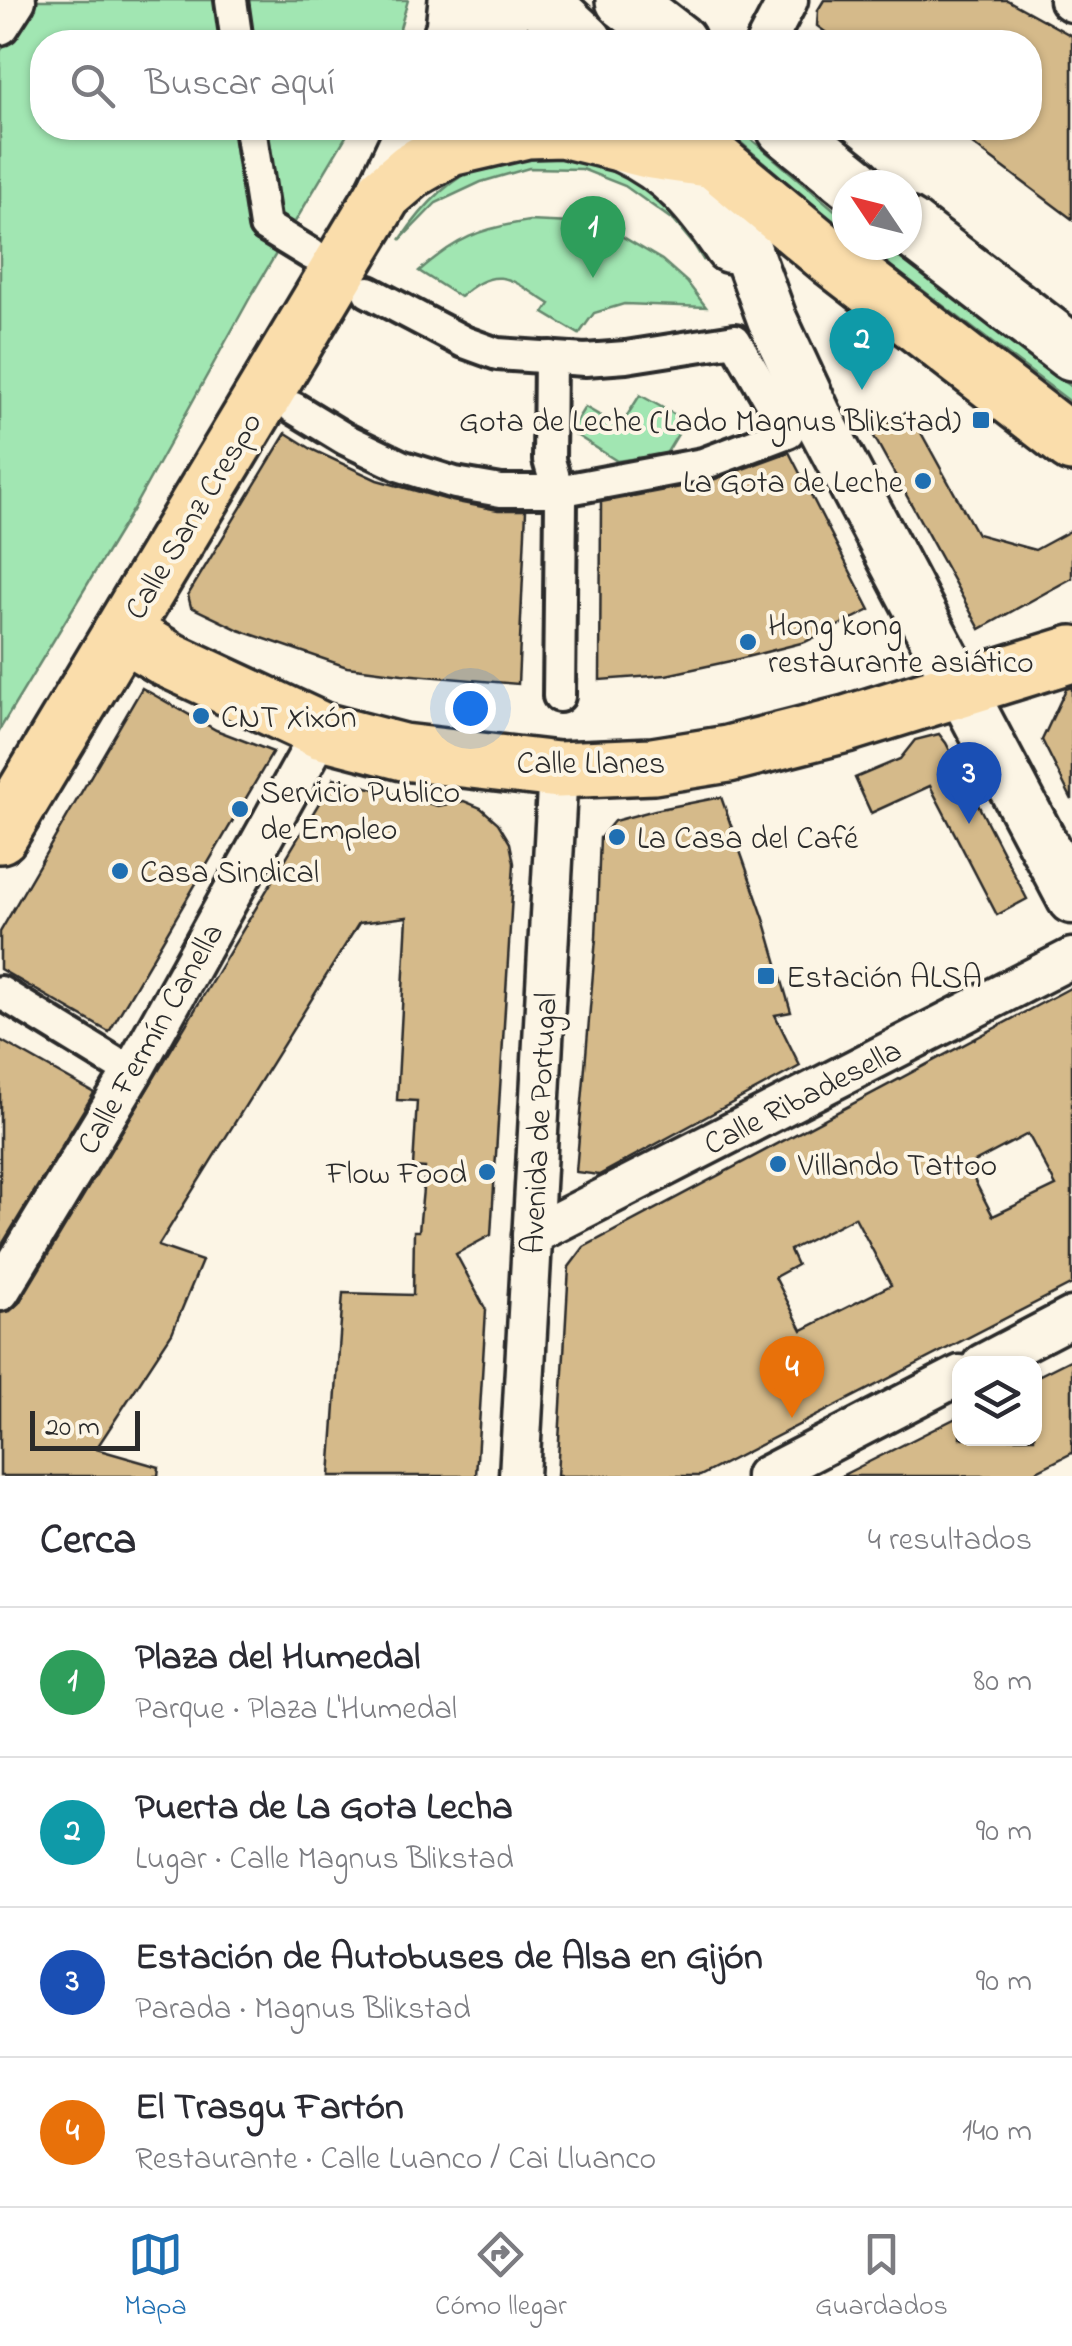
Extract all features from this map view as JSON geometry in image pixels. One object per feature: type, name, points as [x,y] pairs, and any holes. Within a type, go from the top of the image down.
[{"type":"main road","points":[[460,23],[503,12],[504,0]]},
{"type":"main road","points":[[540,0],[572,30]]},
{"type":"main road","points":[[624,0],[663,30]]},
{"type":"main road","name":"Calle Sanz Crespo","points":[[0,835],[384,194],[409,140]]},
{"type":"main road","name":"Calle Sanz Crespo","points":[[384,194],[431,140]]},
{"type":"main road","points":[[384,194],[420,164],[450,148],[484,140]]},
{"type":"main road","points":[[608,140],[652,152],[696,144],[833,259],[1072,444]]},
{"type":"main road","points":[[800,140],[837,170]]},
{"type":"main road","points":[[922,238],[1072,353]]},
{"type":"main road","name":"Calle Llanes","points":[[122,632],[169,660],[322,731],[403,752],[558,770],[653,766],[728,754],[846,724],[1072,654]]},
{"type":"street","points":[[0,26],[16,0]]},
{"type":"street","points":[[231,0],[236,30]]},
{"type":"street","points":[[772,30],[788,0]]},
{"type":"street","points":[[252,140],[266,226],[310,254]]},
{"type":"street","points":[[603,140],[631,152],[686,190],[730,250],[772,320]]},
{"type":"street","points":[[696,144],[818,418],[1072,899]]},
{"type":"street","points":[[294,408],[401,466],[456,483],[559,496],[703,464],[788,432],[735,340],[585,360],[497,354],[464,342],[369,292]]},
{"type":"street","points":[[550,357],[549,460],[559,496],[559,696]]},
{"type":"street","name":"Calle Fermín Canella","points":[[0,1291],[132,1073],[322,731]]},
{"type":"street","name":"Avenida de Portugal","points":[[518,1476],[558,770]]},
{"type":"street","name":"Calle Ribadesella","points":[[532,1235],[1072,958]]},
{"type":"street","points":[[0,992],[132,1073]]},
{"type":"street","points":[[997,1356],[1072,1317]]},
{"type":"street","points":[[765,1476],[952,1379]]},
{"type":"green space","points":[[30,0],[408,0],[399,30],[30,30],[30,140],[344,140],[252,294],[133,509],[0,729],[0,52]]},
{"type":"green space","points":[[738,140],[752,140],[832,208],[832,221]]},
{"type":"green space","points":[[532,153],[598,161],[662,195],[696,240],[704,261],[674,221],[625,186],[582,169],[529,168],[481,182],[436,203],[400,240],[426,206],[459,178],[490,163]]},
{"type":"green space","points":[[529,221],[611,230],[662,260],[687,282],[706,307],[624,304],[594,313],[579,334],[544,313],[550,304],[515,282],[485,280],[460,297],[419,271],[445,250],[470,237]]},
{"type":"green space","points":[[883,260],[903,260],[1072,387],[1072,403]]},
{"type":"green space","points":[[640,395],[686,421],[666,454],[617,461],[570,431],[585,407],[620,427]]},
{"type":"building","points":[[824,0],[1007,0],[1072,36],[1072,219],[967,140],[1042,140],[1042,30],[822,30],[817,26],[818,10]]},
{"type":"building","name":"La Gota de Leche","points":[[909,411],[977,534],[1035,550],[1072,530],[1072,578],[980,629],[871,431]]},
{"type":"building","points":[[286,433],[377,480],[452,501],[498,510],[526,510],[518,684],[347,667],[239,630],[191,607],[188,595]]},
{"type":"building","points":[[789,452],[870,610],[805,642],[666,675],[600,680],[601,502],[707,482]]},
{"type":"building","points":[[1072,687],[1072,800],[1042,740],[1066,689]]},
{"type":"building","name":"Casa Sindical","points":[[142,688],[216,730],[273,752],[109,1032],[0,969],[0,932]]},
{"type":"building","points":[[939,734],[1027,899],[997,915],[930,786],[871,813],[855,778],[900,759],[915,740]]},
{"type":"building","points":[[334,778],[438,806],[464,801],[481,808],[498,823],[510,843],[514,863],[491,1235],[456,1254],[486,1310],[476,1476],[330,1476],[343,1293],[413,1295],[414,1231],[419,1231],[425,1168],[413,1167],[417,1101],[397,1100],[407,917],[359,923],[158,1246],[202,1261],[172,1333],[96,1449],[159,1467],[158,1476],[0,1476],[0,1313],[19,1303]]},
{"type":"building","points":[[721,797],[764,919],[791,1012],[775,1015],[800,1066],[599,1175],[576,1172],[596,938],[600,838],[614,821]]},
{"type":"building","points":[[1072,987],[1072,1284],[700,1476],[557,1476],[569,1267],[584,1247]],"holes":[[[1028,1134],[1056,1186],[993,1216],[967,1166]],[[855,1217],[891,1285],[802,1330],[775,1277],[797,1265],[790,1250]]]},
{"type":"building","points":[[0,1040],[94,1093],[0,1248]]},
{"type":"building","points":[[1072,1359],[1072,1453],[1027,1476],[841,1476],[952,1420],[952,1446],[1042,1446],[1042,1374]]},
{"type":"place","name":"Plaza del Humedal","points":[[593,278]]},
{"type":"place","name":"Puerta de La Gota Lecha","points":[[862,390]]},
{"type":"place","name":"Gota de Leche (Lado Magnus Blikstad)","points":[[981,420]]},
{"type":"place","name":"La Gota de Leche","points":[[923,481]]},
{"type":"place","name":"Hong kong restaurante asiático","points":[[748,642]]},
{"type":"place","name":"CNT Xixón","points":[[201,716]]},
{"type":"place","name":"Servicio Publico de Empleo","points":[[240,809]]},
{"type":"place","name":"Estación de Autobuses de Alsa en Gijón","points":[[969,824]]},
{"type":"place","name":"La Casa del Café","points":[[617,837]]},
{"type":"place","name":"Casa Sindical","points":[[120,871]]},
{"type":"place","name":"Estación ALSA","points":[[766,976]]},
{"type":"place","name":"Villando Tattoo","points":[[778,1164]]},
{"type":"place","name":"Flow Food","points":[[487,1172]]},
{"type":"place","name":"El Trasgu Fartón","points":[[792,1418]]}]
